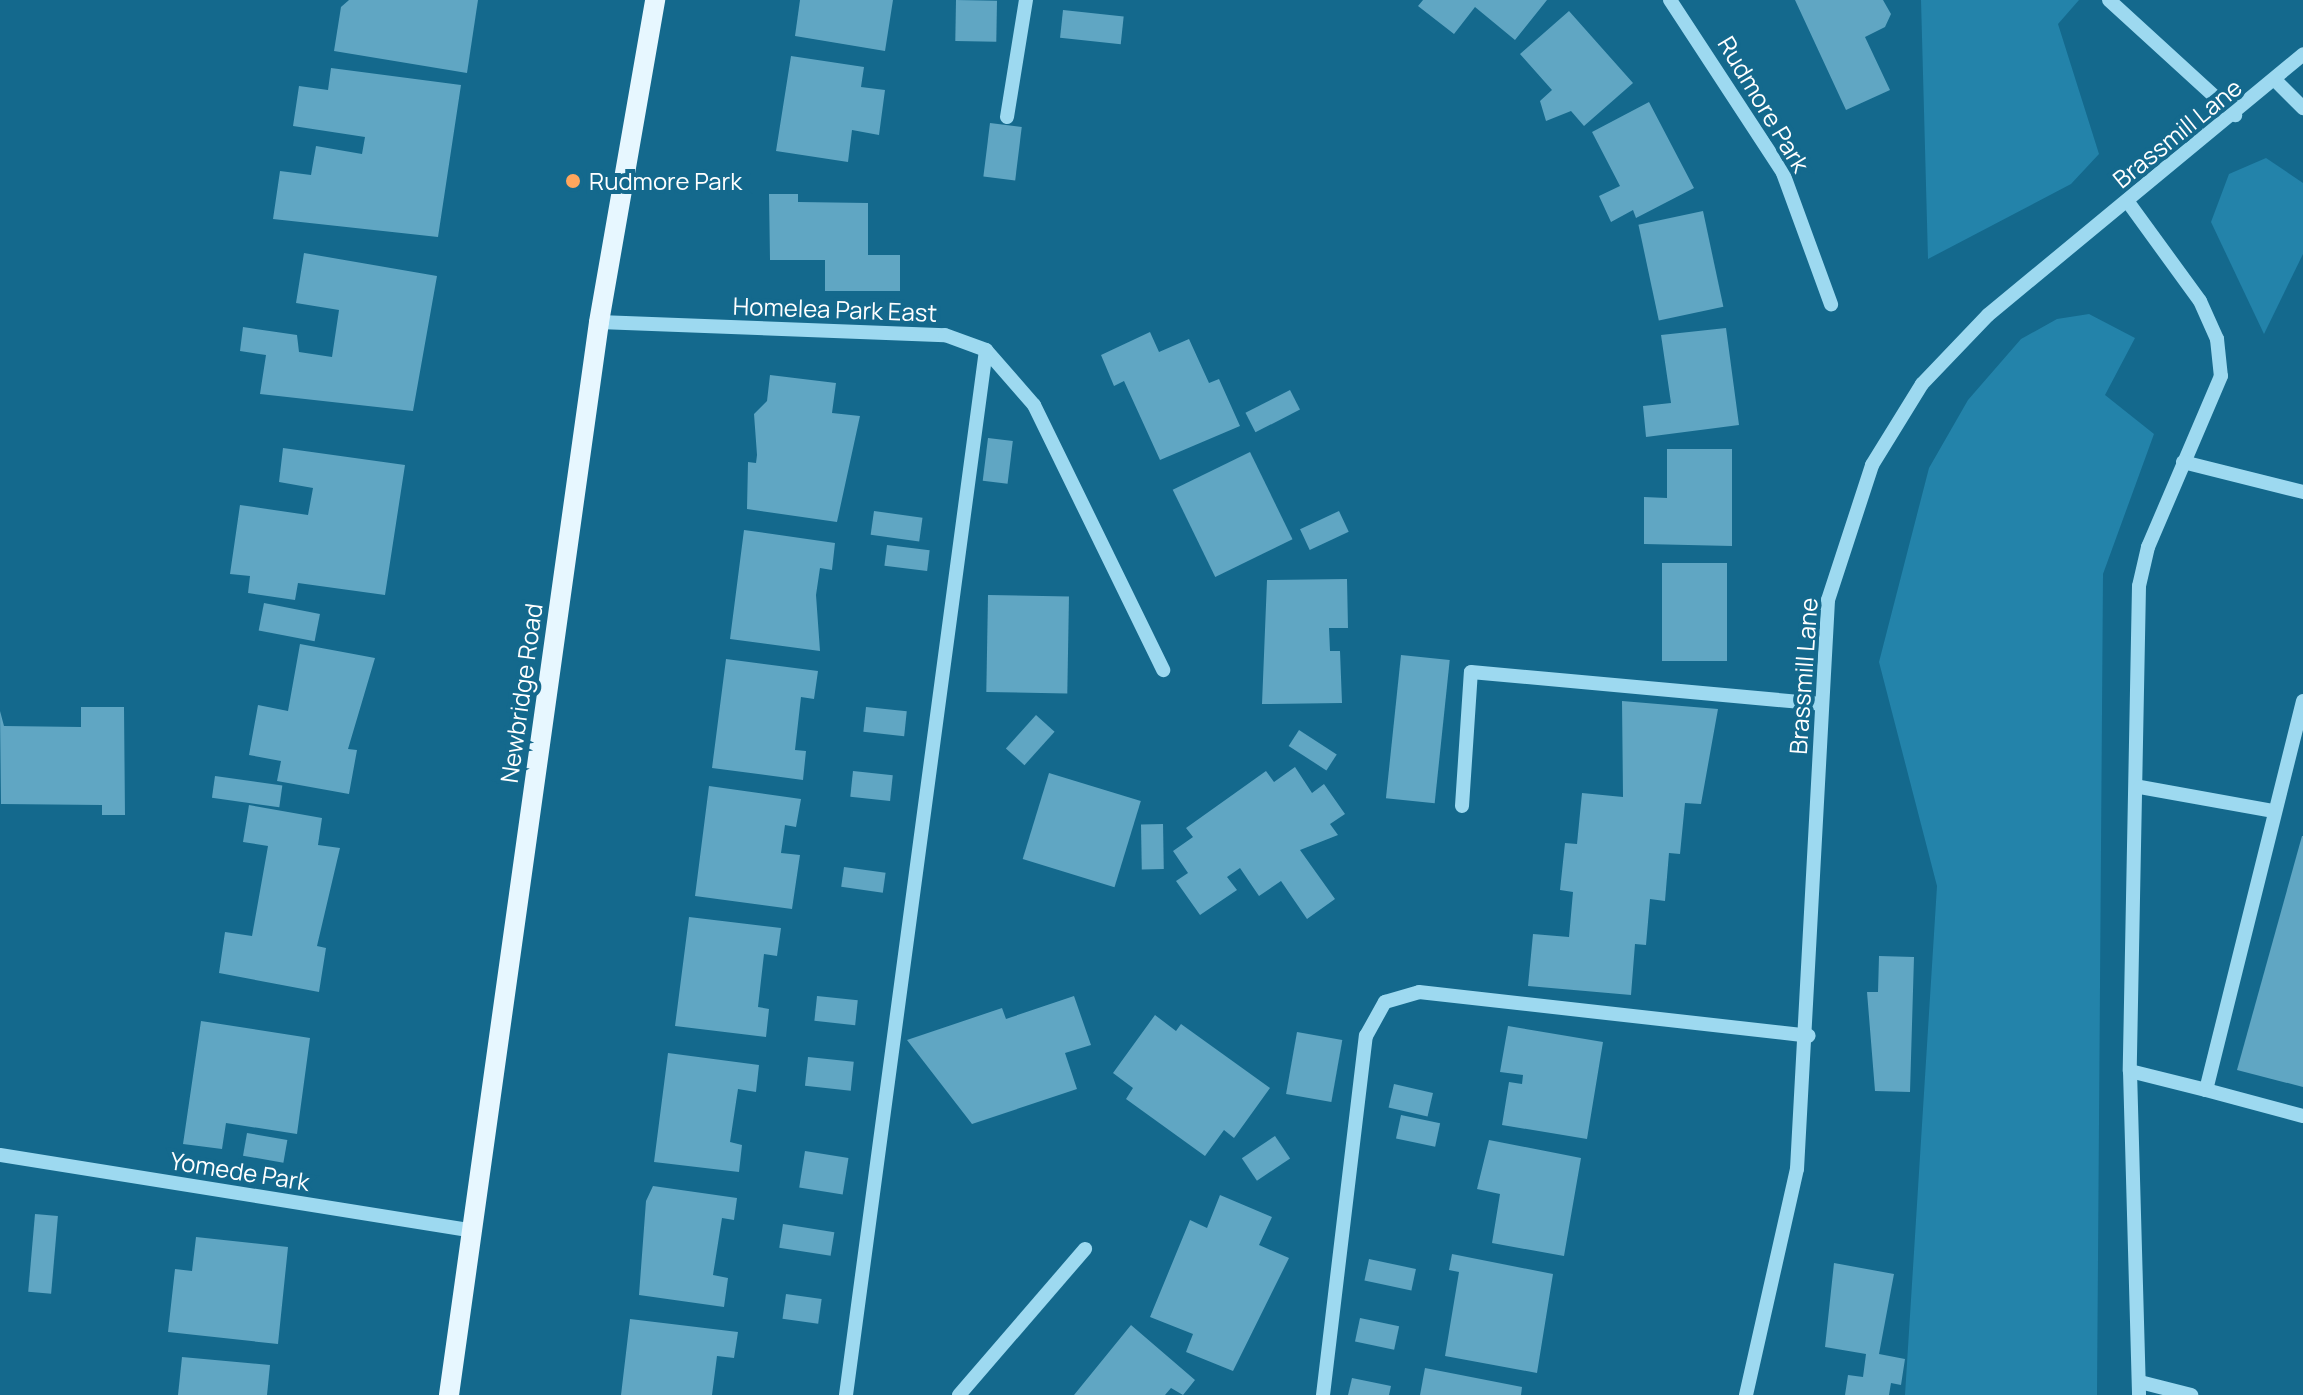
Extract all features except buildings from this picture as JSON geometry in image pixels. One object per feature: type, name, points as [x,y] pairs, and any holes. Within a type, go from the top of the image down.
[{"type":"main road","name":"Newbridge Road","points":[[449,1395],[599,322],[655,0]]},
{"type":"street","points":[[1007,117],[1026,0]]},
{"type":"street","name":"Rudmore Park","points":[[1670,0],[1688,19],[1783,173],[1831,304]]},
{"type":"street","points":[[1688,19],[1689,0]]},
{"type":"street","points":[[2109,0],[2235,115]]},
{"type":"street","name":"Brassmill Lane","points":[[1746,1395],[1797,1169],[1809,1036],[1828,600],[1872,465],[1922,384],[1988,315],[2235,115],[2303,54]]},
{"type":"street","points":[[2275,80],[2303,108]]},
{"type":"street","points":[[2128,202],[2200,301],[2217,339],[2221,376],[2183,462],[2139,586],[2140,787],[2130,1071],[2140,1388],[2191,1395]]},
{"type":"street","name":"Homelea Park East","points":[[599,322],[945,335],[986,350],[1034,405],[1163,670]]},
{"type":"street","points":[[846,1395],[986,350]]},
{"type":"street","points":[[2183,462],[2303,492]]},
{"type":"street","points":[[1462,806],[1471,672],[1822,704]]},
{"type":"street","points":[[2206,1090],[2303,701]]},
{"type":"street","points":[[2140,787],[2274,811]]},
{"type":"street","points":[[1323,1395],[1366,1036],[1385,1002],[1419,992],[1809,1036]]},
{"type":"street","points":[[2130,1071],[2303,1116]]},
{"type":"street","name":"Yomede Park","points":[[0,1155],[473,1231]]},
{"type":"street","points":[[959,1395],[1085,1249]]},
{"type":"shaded area","points":[[1921,0],[2079,0],[2058,24],[2099,154],[2071,184],[1928,259]]},
{"type":"shaded area","points":[[2266,158],[2303,183],[2303,254],[2264,334],[2211,222],[2229,174]]},
{"type":"shaded area","points":[[2089,314],[2135,338],[2105,395],[2154,434],[2103,574],[2097,1395],[1905,1395],[1937,886],[1879,662],[1929,468],[1968,400],[2021,339],[2057,319]]},
{"type":"place","name":"Rudmore Park","points":[[573,181]]}]
